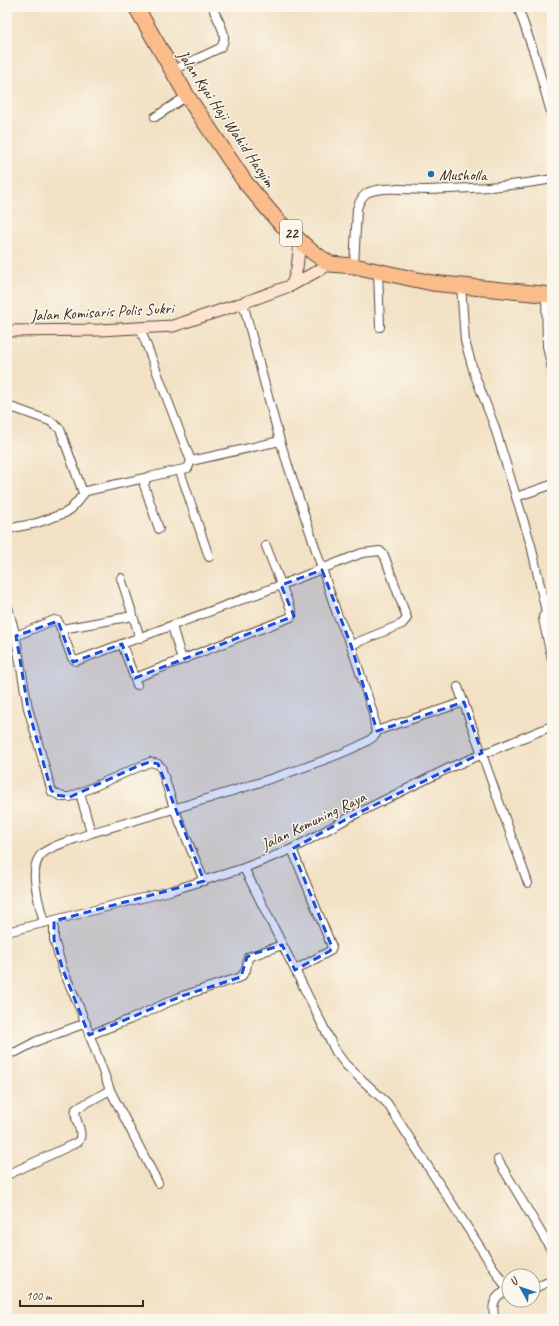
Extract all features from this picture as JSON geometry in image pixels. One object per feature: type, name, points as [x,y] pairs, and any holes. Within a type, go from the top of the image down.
[{"type":"highway","name":"Jalan Kyai Haji Wahid Hasyim","points":[[136,7],[187,96],[245,182],[278,221],[300,242],[330,264]]},
{"type":"highway","points":[[330,264],[354,266],[432,283],[549,295]]},
{"type":"main road","points":[[292,285],[297,268],[300,242]]},
{"type":"main road","name":"Jalan Komisaris Polis Sukri","points":[[7,331],[173,326],[292,285],[330,264]]},
{"type":"street","points":[[518,7],[535,56],[552,116]]},
{"type":"street","points":[[173,70],[220,48],[224,44],[225,37],[214,11]]},
{"type":"street","points":[[155,117],[187,96]]},
{"type":"street","points":[[354,266],[357,209],[360,200],[367,193],[394,189],[463,189],[521,185],[552,179]]},
{"type":"street","points":[[378,272],[380,327]]},
{"type":"street","points":[[461,285],[465,341],[474,373],[494,425],[531,545],[549,611],[544,617],[544,624],[551,654]]},
{"type":"street","points":[[549,295],[547,346],[552,368]]},
{"type":"street","points":[[44,923],[34,876],[37,860],[41,854],[48,849],[91,833],[273,779],[372,739],[376,730],[373,713],[351,645],[337,614],[280,441],[243,303]]},
{"type":"street","points":[[7,529],[37,523],[65,513],[71,509],[83,493],[115,483],[149,477],[190,467],[191,461],[140,328]]},
{"type":"street","points":[[14,408],[50,421],[60,429],[83,493]]},
{"type":"street","points":[[191,461],[280,441]]},
{"type":"street","points":[[180,470],[209,557]]},
{"type":"street","points":[[149,477],[146,479],[144,485],[159,529]]},
{"type":"street","points":[[516,497],[551,485]]},
{"type":"street","points":[[122,644],[136,682],[182,660],[291,617],[292,612],[266,546]]},
{"type":"street","points":[[16,636],[54,620],[59,621],[71,656],[76,661],[322,570],[362,553],[380,551],[384,555],[404,606],[407,618],[402,624],[351,645]]},
{"type":"street","points":[[121,578],[140,638]]},
{"type":"street","points":[[7,604],[16,636],[28,708],[51,790],[56,795],[70,797],[150,762],[158,764],[161,767],[174,808],[204,881]]},
{"type":"street","points":[[62,629],[133,616]]},
{"type":"street","points":[[172,626],[182,660]]},
{"type":"street","points":[[458,687],[528,883]]},
{"type":"street","points":[[376,730],[464,702]]},
{"type":"street","name":"Jalan Kemuning Raya","points":[[7,932],[155,896],[244,868],[292,849],[359,812],[482,753],[552,726]]},
{"type":"street","points":[[80,793],[91,833]]},
{"type":"street","points":[[292,849],[332,947],[330,951],[295,970]]},
{"type":"street","points":[[244,868],[336,1052],[346,1065],[387,1103],[501,1280]]},
{"type":"street","points":[[54,921],[54,940],[63,970],[86,1023],[89,1035],[110,1090],[158,1183]]},
{"type":"street","points":[[89,1035],[131,1020],[188,993],[228,983],[241,977],[246,970],[248,957],[282,945]]},
{"type":"street","points":[[7,1053],[16,1052],[37,1041],[86,1023]]},
{"type":"street","points":[[7,1175],[78,1142],[81,1134],[75,1114],[76,1109],[110,1090]]},
{"type":"street","points":[[498,1160],[552,1251]]},
{"type":"street","points":[[541,1285],[552,1280]]},
{"type":"street","points":[[496,1319],[494,1304],[498,1295],[501,1294]]},
{"type":"highlighted area","points":[[322,570],[351,645],[377,731],[464,702],[482,753],[352,816],[292,849],[332,947],[330,951],[295,970],[282,945],[256,953],[247,957],[241,977],[182,996],[89,1035],[63,970],[54,940],[54,921],[204,881],[158,764],[150,762],[138,766],[70,797],[56,795],[51,790],[28,708],[16,636],[58,621],[73,662],[122,644],[135,678],[294,616],[281,585]]},
{"type":"place","name":"Musholla","points":[[431,174]]}]
